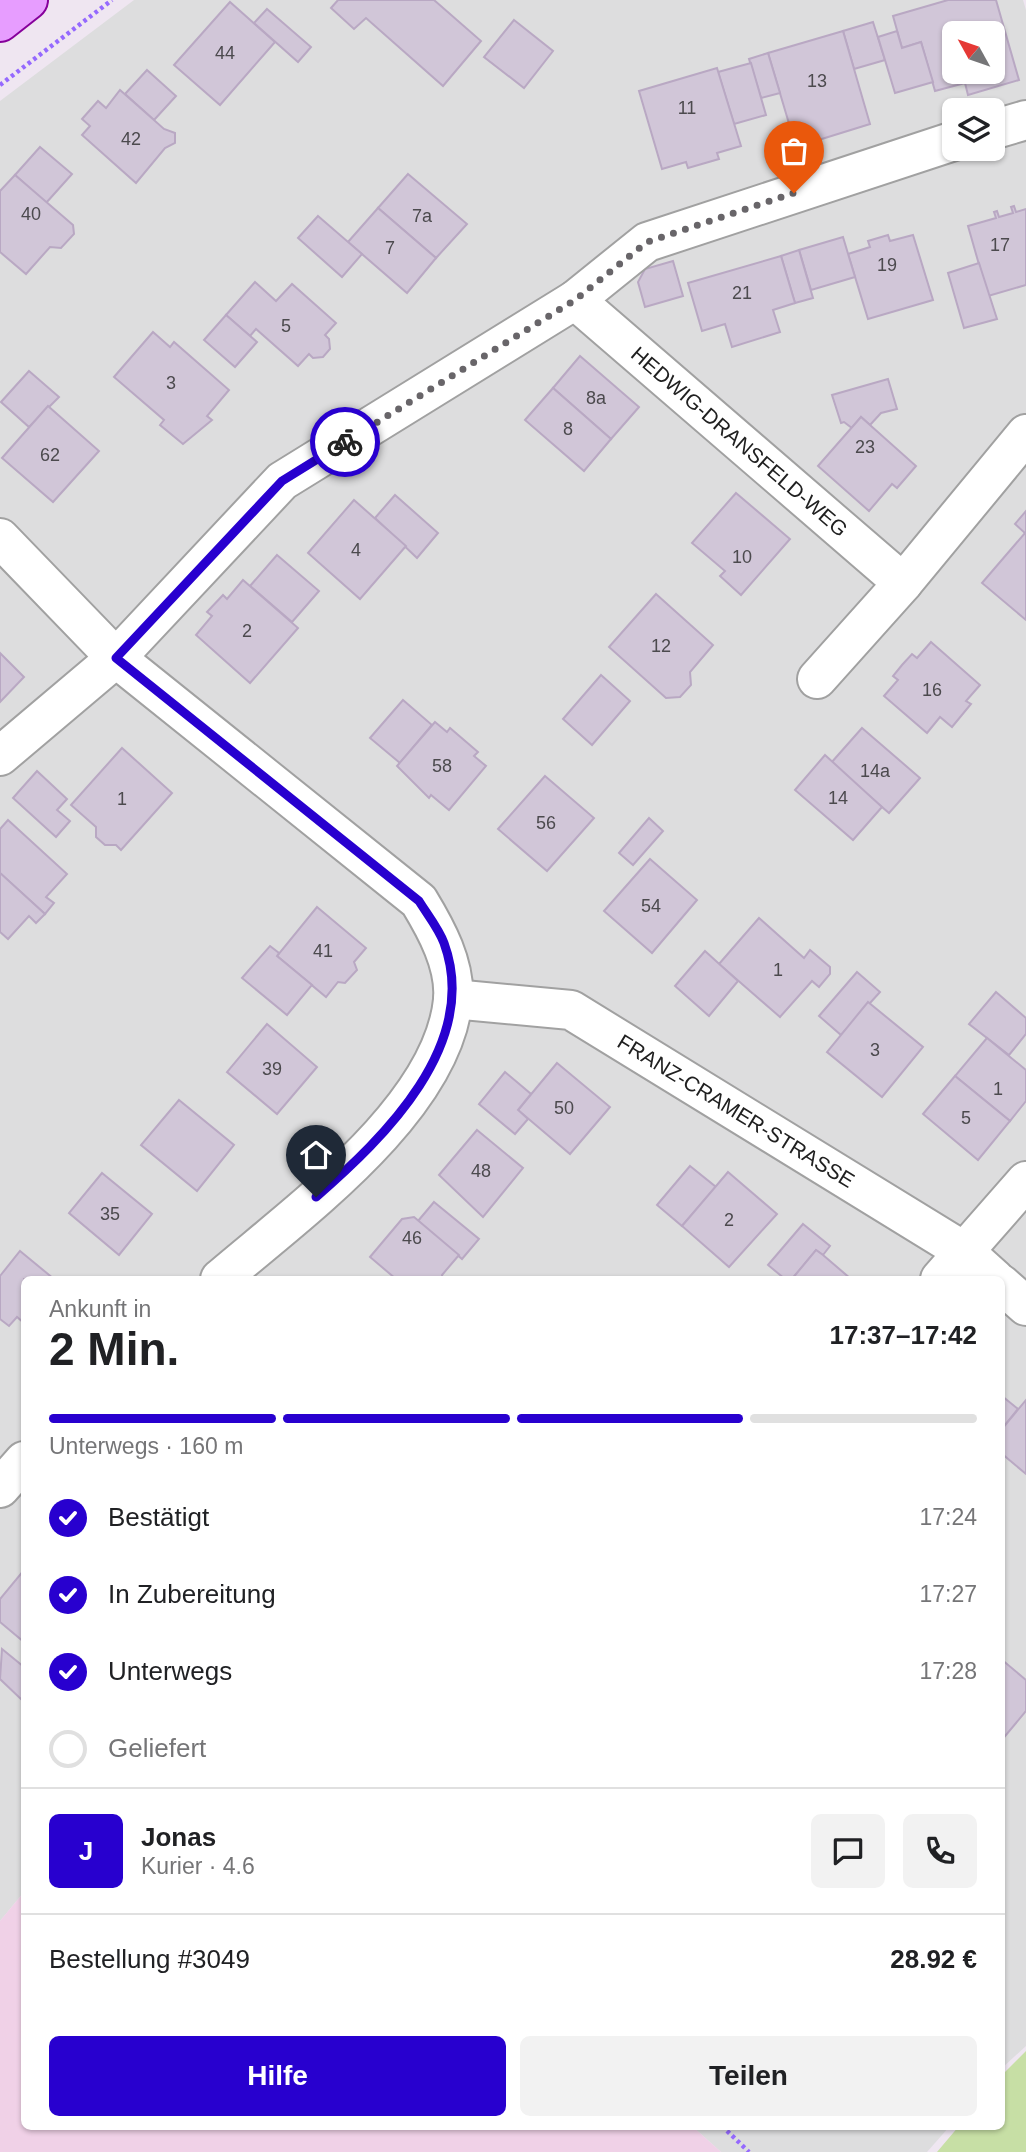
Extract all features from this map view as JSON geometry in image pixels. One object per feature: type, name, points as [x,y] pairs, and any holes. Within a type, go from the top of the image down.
[{"type":"main road","points":[[0,22],[28,0]]},
{"type":"street","points":[[1005,126],[1026,120]]},
{"type":"street","points":[[0,757],[116,658],[282,481],[575,300],[647,242],[942,145]]},
{"type":"street","name":"HEDWIG-DRANSFELD-WEG","points":[[575,300],[903,583]]},
{"type":"street","points":[[817,679],[903,583],[1026,434]]},
{"type":"street","points":[[0,538],[116,658],[419,901],[444,943],[453,999],[438,1053],[407,1103],[354,1164],[223,1276]]},
{"type":"street","name":"FRANZ-CRAMER-STRASSE","points":[[453,999],[571,1010],[953,1266],[985,1276]]},
{"type":"street","points":[[953,1266],[1026,1181]]},
{"type":"street","points":[[1005,1288],[1026,1306]]},
{"type":"street","points":[[0,1488],[21,1464]]},
{"type":"path","points":[[0,85],[112,0]]},
{"type":"path","points":[[726,2130],[749,2152]]},
{"type":"shaded area","points":[[134,0],[1023,0],[1026,10],[1026,2046],[1005,2065],[1005,1276],[21,1276],[21,1896],[0,1921],[0,101]]},
{"type":"shaded area","points":[[21,1896],[21,2130],[696,2130],[721,2152],[0,2152],[0,1921]]},
{"type":"shaded area","points":[[1026,2051],[1026,2152],[937,2152],[956,2130],[1005,2130],[1005,2072]]},
{"type":"shaded area","points":[[696,2130],[946,2130],[927,2152],[721,2152]]},
{"type":"building","points":[[338,0],[434,0],[481,41],[443,86],[366,18],[354,29],[331,8]]},
{"type":"building","points":[[948,0],[996,0],[1002,21],[942,21],[942,84],[961,84],[935,91],[921,42],[902,48],[893,16]]},
{"type":"building","points":[[230,2],[275,42],[220,105],[174,65]]},
{"type":"building","points":[[267,9],[311,47],[298,62],[254,23]]},
{"type":"building","points":[[514,20],[553,51],[524,88],[484,57]]},
{"type":"building","points":[[873,22],[885,60],[854,69],[843,31]]},
{"type":"building","points":[[843,31],[870,124],[796,147],[768,53]]},
{"type":"building","points":[[897,31],[902,48],[921,42],[933,82],[895,93],[878,37]]},
{"type":"building","points":[[1005,31],[1019,80],[968,95],[965,84],[1005,84]]},
{"type":"building","points":[[768,53],[780,93],[761,98],[749,59]]},
{"type":"building","points":[[751,63],[766,115],[734,124],[718,72]]},
{"type":"building","points":[[717,68],[741,146],[717,153],[719,159],[688,168],[686,162],[662,169],[639,91]]},
{"type":"building","points":[[147,70],[176,96],[154,120],[125,94]]},
{"type":"building","points":[[120,90],[164,129],[175,133],[175,143],[165,148],[136,183],[82,135],[90,126],[82,119],[98,101],[106,108]]},
{"type":"building","points":[[40,147],[72,174],[46,203],[15,175]]},
{"type":"building","points":[[408,174],[467,224],[436,258],[378,208]]},
{"type":"building","points":[[15,175],[73,225],[74,234],[61,248],[50,247],[26,274],[0,252],[0,191]]},
{"type":"building","points":[[1014,206],[1016,212],[1026,209],[1026,285],[988,296],[968,226],[996,218],[994,212],[997,211],[999,217],[1013,213],[1011,207]]},
{"type":"building","points":[[378,208],[436,258],[407,293],[348,242]]},
{"type":"building","points":[[318,216],[362,254],[342,277],[298,238]]},
{"type":"building","points":[[888,235],[890,241],[913,235],[933,300],[868,319],[848,254],[870,247],[868,241]]},
{"type":"building","points":[[843,237],[855,277],[811,290],[799,250]]},
{"type":"building","points":[[799,250],[813,298],[795,303],[781,256]]},
{"type":"building","points":[[781,256],[795,303],[773,310],[780,332],[732,347],[725,324],[702,331],[688,283]]},
{"type":"building","points":[[673,261],[683,296],[645,307],[638,282],[645,269]]},
{"type":"building","points":[[979,263],[997,319],[964,328],[948,273]]},
{"type":"building","points":[[255,282],[276,301],[292,284],[336,323],[325,335],[329,339],[330,349],[323,357],[313,358],[309,354],[298,366],[256,329],[250,336],[226,315]]},
{"type":"building","points":[[226,315],[257,342],[235,367],[204,340]]},
{"type":"building","points":[[153,332],[170,347],[174,342],[229,390],[207,416],[212,420],[183,444],[160,425],[164,420],[114,377]]},
{"type":"building","points":[[580,356],[639,407],[611,439],[553,388]]},
{"type":"building","points":[[29,371],[59,397],[29,427],[1,402]]},
{"type":"building","points":[[888,379],[897,409],[881,413],[870,425],[861,417],[852,428],[844,422],[841,423],[832,395]]},
{"type":"building","points":[[553,388],[611,439],[584,471],[525,420]]},
{"type":"building","points":[[48,406],[99,451],[53,502],[2,458]]},
{"type":"building","points":[[861,417],[916,466],[897,488],[892,484],[869,511],[818,466]]},
{"type":"building","points":[[736,493],[790,539],[741,595],[720,576],[725,571],[692,543]]},
{"type":"building","points":[[395,495],[438,533],[417,558],[375,518]]},
{"type":"building","points":[[354,500],[406,546],[360,599],[308,553]]},
{"type":"building","points":[[1026,511],[1026,534],[1015,524]]},
{"type":"building","points":[[1026,534],[1026,620],[982,583]]},
{"type":"building","points":[[277,555],[319,591],[292,622],[250,586]]},
{"type":"building","points":[[243,580],[298,628],[250,683],[196,635],[212,616],[207,612],[223,595],[227,599]]},
{"type":"building","points":[[656,594],[713,645],[690,672],[691,685],[680,697],[666,698],[609,647]]},
{"type":"building","points":[[931,642],[980,685],[966,701],[971,704],[952,727],[940,717],[927,733],[884,696],[898,680],[893,676],[902,665],[912,654],[917,658]]},
{"type":"building","points":[[0,653],[24,677],[0,702]]},
{"type":"building","points":[[601,675],[630,701],[592,745],[563,719]]},
{"type":"building","points":[[403,700],[432,725],[400,763],[370,738]]},
{"type":"building","points":[[435,722],[447,732],[450,728],[478,752],[474,756],[486,766],[449,810],[431,795],[429,798],[397,766]]},
{"type":"building","points":[[862,728],[920,778],[889,813],[831,763]]},
{"type":"building","points":[[122,748],[172,793],[121,850],[116,845],[105,845],[96,837],[96,827],[71,805]]},
{"type":"building","points":[[825,755],[882,807],[853,840],[795,790]]},
{"type":"building","points":[[37,771],[67,799],[57,810],[70,821],[56,837],[13,798]]},
{"type":"building","points":[[545,776],[594,818],[547,871],[498,829]]},
{"type":"building","points":[[649,818],[663,831],[633,865],[619,853]]},
{"type":"building","points":[[8,820],[67,874],[46,897],[54,903],[45,914],[0,873],[0,829]]},
{"type":"building","points":[[650,859],[697,900],[652,953],[604,911]]},
{"type":"building","points":[[0,873],[45,914],[36,923],[29,916],[8,939],[0,932]]},
{"type":"building","points":[[317,907],[366,948],[354,962],[357,970],[345,983],[338,982],[326,997],[277,956]]},
{"type":"building","points":[[759,918],[804,958],[810,950],[830,967],[830,974],[819,987],[812,981],[780,1017],[719,964]]},
{"type":"building","points":[[270,946],[279,953],[277,956],[312,985],[287,1015],[242,978]]},
{"type":"building","points":[[705,951],[738,981],[709,1016],[675,986]]},
{"type":"building","points":[[857,972],[880,992],[841,1035],[819,1016]]},
{"type":"building","points":[[996,992],[1026,1018],[1026,1034],[1009,1055],[969,1024]]},
{"type":"building","points":[[868,1002],[923,1047],[882,1097],[827,1052]]},
{"type":"building","points":[[267,1024],[317,1067],[277,1114],[227,1072]]},
{"type":"building","points":[[987,1038],[1026,1070],[1026,1101],[1010,1121],[955,1076]]},
{"type":"building","points":[[557,1063],[610,1107],[570,1154],[518,1110]]},
{"type":"building","points":[[505,1072],[531,1094],[518,1110],[528,1119],[515,1134],[479,1104]]},
{"type":"building","points":[[955,1076],[1010,1121],[978,1160],[923,1114]]},
{"type":"building","points":[[179,1100],[234,1145],[197,1191],[141,1145]]},
{"type":"building","points":[[477,1130],[523,1168],[483,1217],[439,1175]]},
{"type":"building","points":[[690,1166],[716,1187],[682,1226],[657,1205]]},
{"type":"building","points":[[728,1172],[777,1214],[729,1267],[682,1226]]},
{"type":"building","points":[[102,1173],[152,1214],[119,1255],[69,1213]]},
{"type":"building","points":[[434,1202],[479,1239],[462,1259],[418,1221]]},
{"type":"building","points":[[414,1217],[459,1255],[442,1276],[392,1276],[370,1257],[402,1219]]},
{"type":"building","points":[[803,1224],[830,1246],[823,1255],[816,1250],[794,1276],[781,1276],[768,1265]]},
{"type":"building","points":[[816,1250],[848,1276],[794,1276]]},
{"type":"building","points":[[20,1251],[50,1276],[21,1276],[21,1320],[17,1317],[9,1326],[0,1319],[0,1276]]},
{"type":"building","points":[[1005,1398],[1018,1409],[1005,1425]]},
{"type":"building","points":[[1026,1400],[1026,1474],[1005,1456],[1005,1425]]},
{"type":"building","points":[[21,1574],[21,1640],[0,1622],[0,1599]]},
{"type":"building","points":[[2,1649],[21,1665],[21,1699],[0,1679]]},
{"type":"building","points":[[1005,1662],[1026,1680],[1026,1711],[1005,1736]]},
{"type":"way so far","points":[[345,442],[575,300],[647,242],[794,193]]},
{"type":"route","points":[[316,1197],[354,1164],[407,1103],[438,1053],[453,999],[444,943],[419,901],[116,658],[282,481],[345,442]]}]
